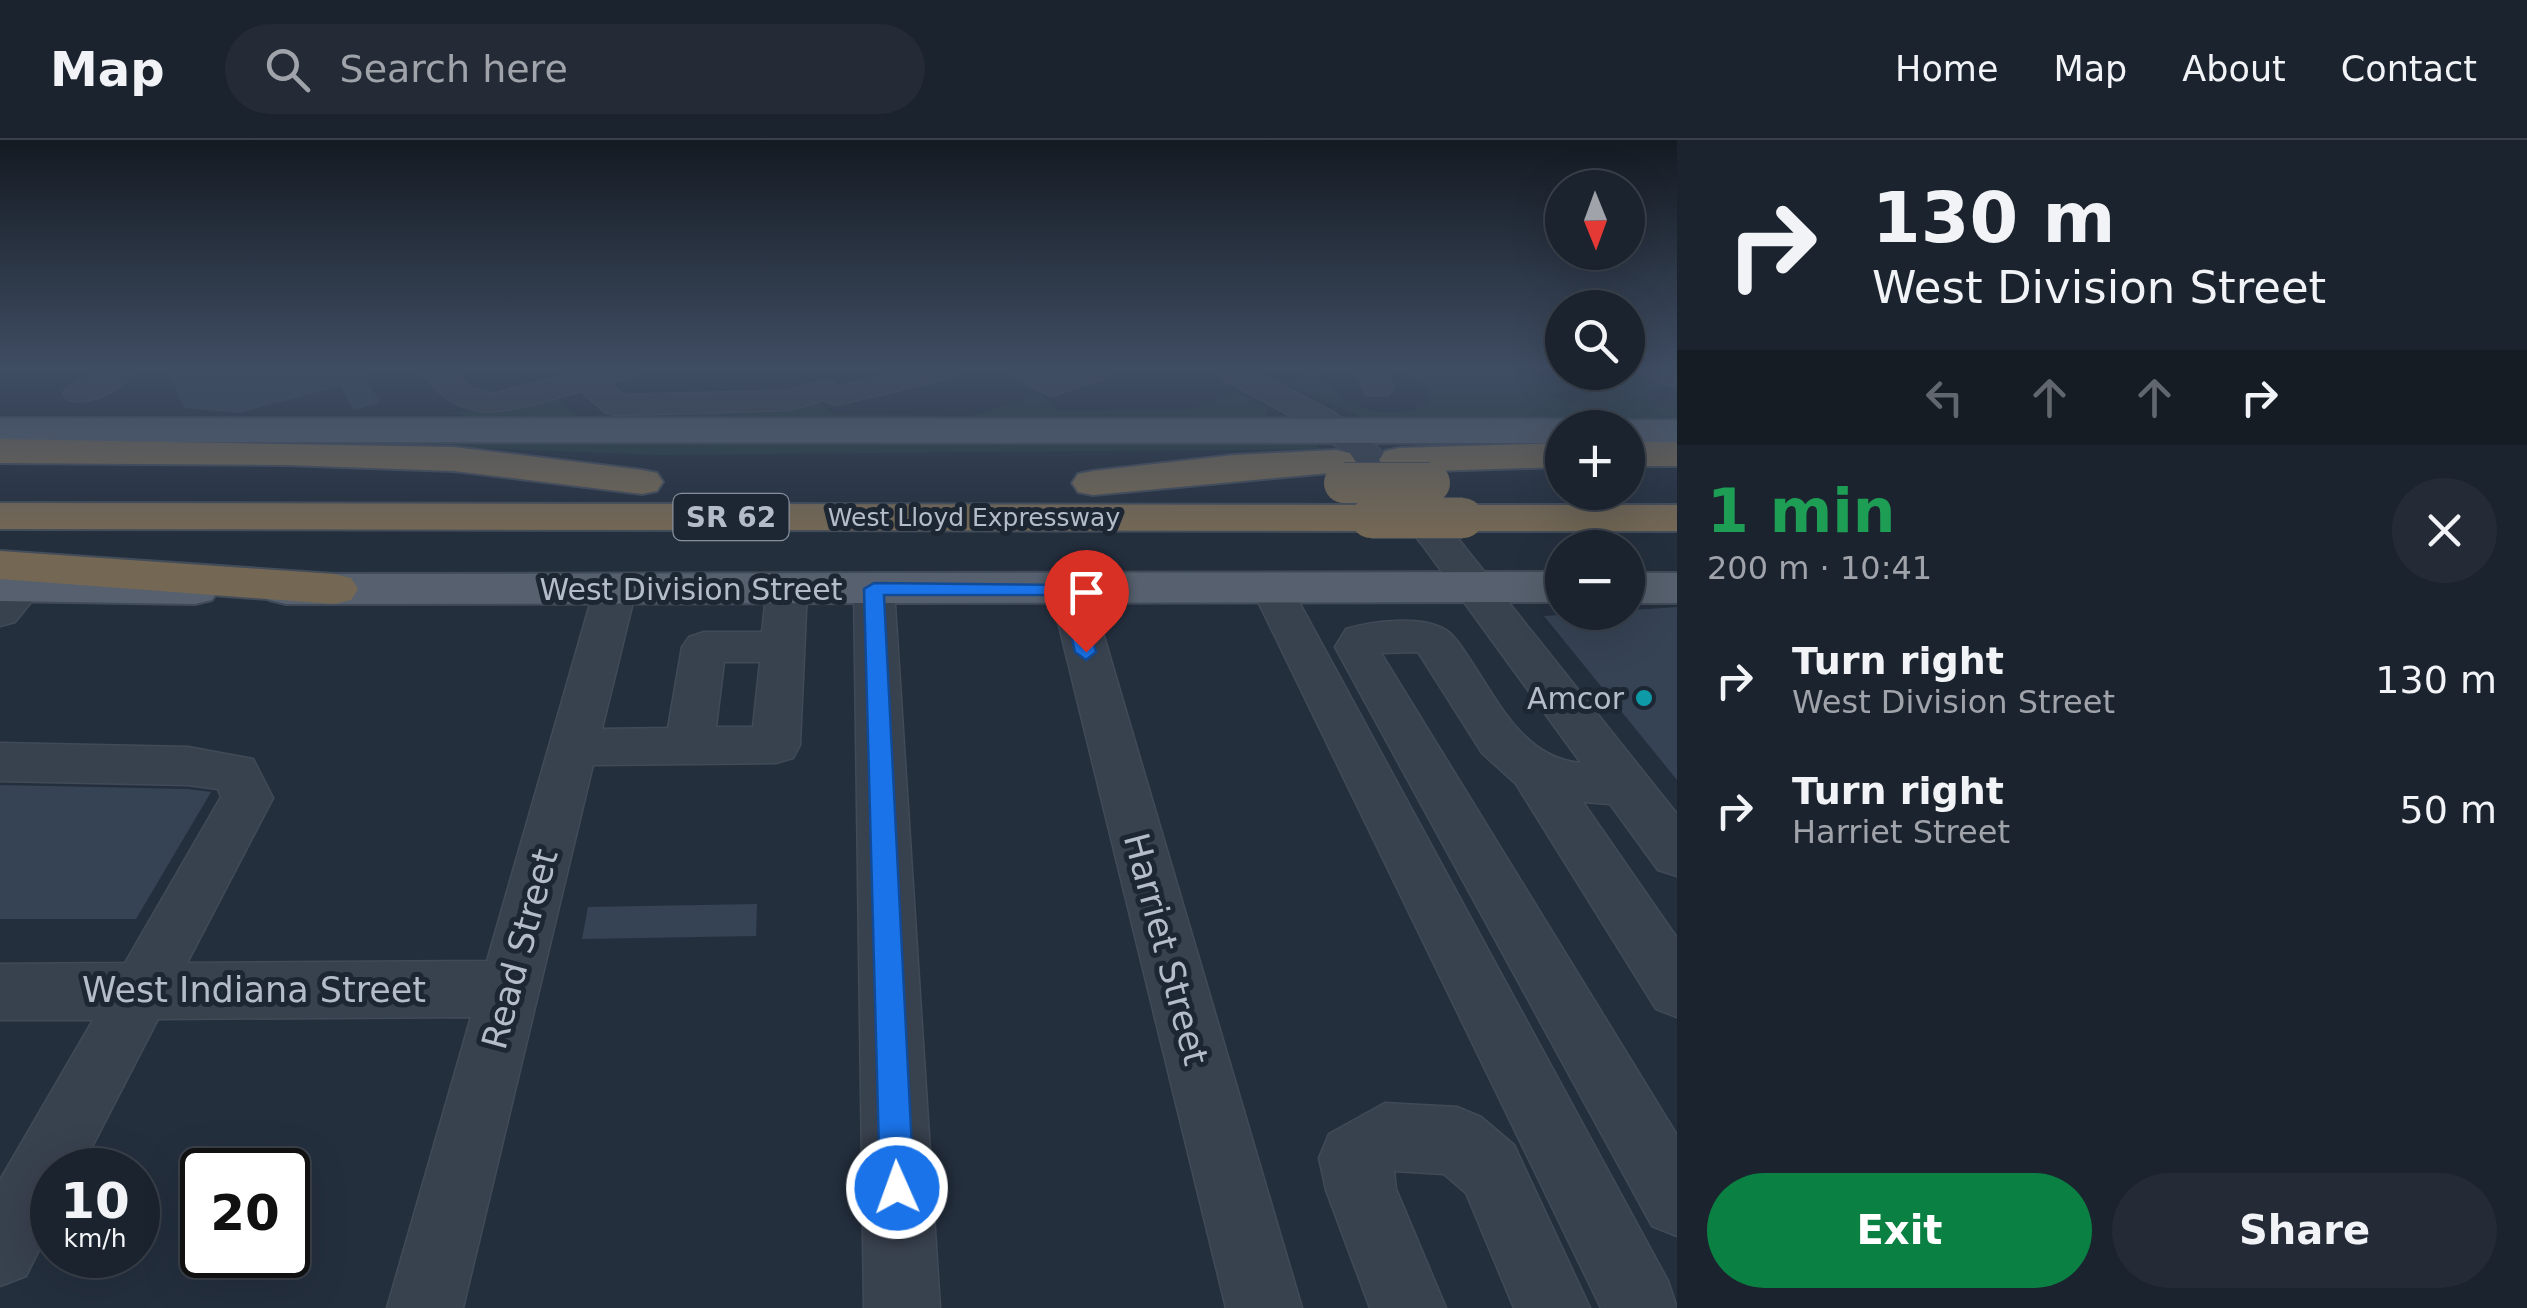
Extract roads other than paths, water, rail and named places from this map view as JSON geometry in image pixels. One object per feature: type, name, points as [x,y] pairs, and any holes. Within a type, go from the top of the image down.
[{"type":"highway","points":[[0,450],[454,459],[642,482]]},
{"type":"highway","points":[[1645,454],[1677,454]]},
{"type":"highway","points":[[1414,471],[1545,457]]},
{"type":"highway","name":"West Lloyd Expressway","points":[[0,481],[1093,483],[1339,458],[1414,471],[1545,482]]},
{"type":"highway","points":[[1645,483],[1677,483]]},
{"type":"highway","name":"West Lloyd Expressway","points":[[0,516],[1371,518],[1450,528],[1677,518]]},
{"type":"main road","points":[[0,430],[1339,458],[1545,434]]},
{"type":"main road","name":"West Division Street","points":[[6,587],[1545,587]]},
{"type":"main road","points":[[1645,588],[1677,588]]},
{"type":"street","points":[[1297,425],[1339,458],[1358,446],[1450,528],[1475,588],[1677,854]]},
{"type":"street","points":[[573,747],[776,745],[787,589]]},
{"type":"street","points":[[874,589],[902,1308]]},
{"type":"street","name":"Harriet Street","points":[[1070,589],[1264,1308]]},
{"type":"street","points":[[1272,589],[1640,1308]]},
{"type":"street","name":"Read Street","points":[[425,1308],[615,590]]},
{"type":"street","points":[[1677,989],[1534,771],[1509,751],[1433,641],[1422,636],[1361,638],[1358,647],[1362,658],[1677,1201]]},
{"type":"street","points":[[690,745],[704,647],[783,648]]},
{"type":"street","points":[[0,762],[188,766],[235,772],[247,798],[0,1250]]},
{"type":"street","points":[[1534,771],[1553,778],[1624,784]]},
{"type":"street","name":"West Indiana Street","points":[[0,992],[509,988]]},
{"type":"street","points":[[1408,1308],[1361,1190],[1353,1158],[1384,1137],[1457,1141],[1490,1169],[1552,1308]]},
{"type":"place","name":"Amcor","points":[[1644,698]]}]
